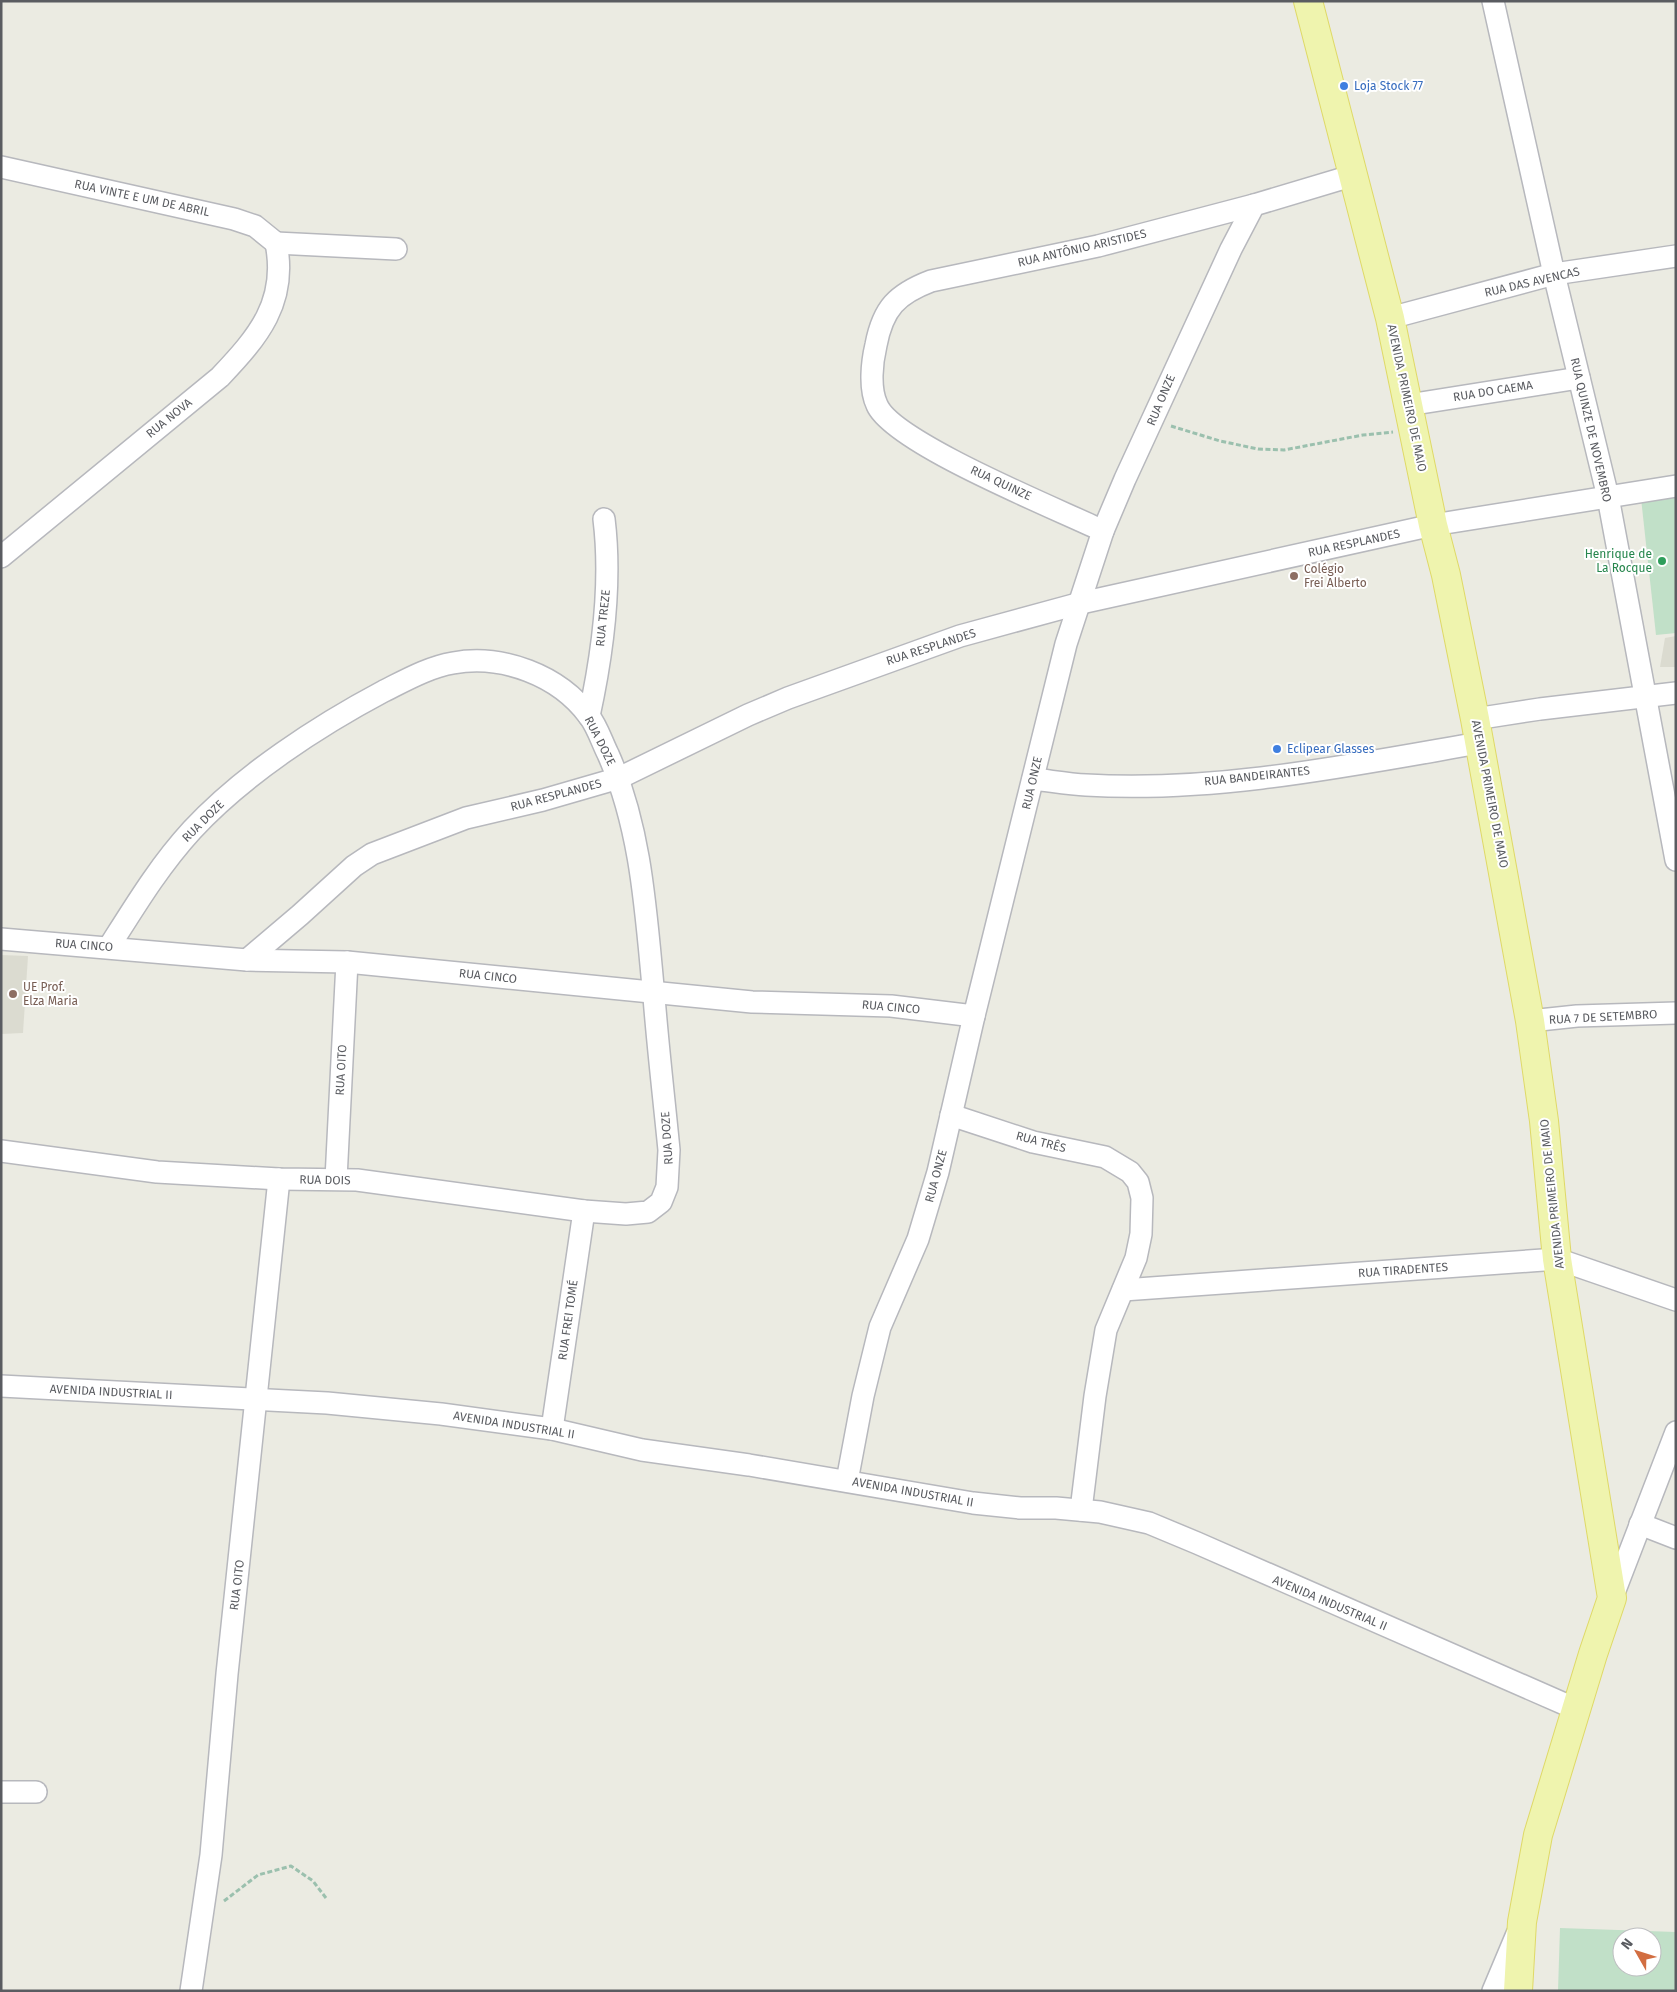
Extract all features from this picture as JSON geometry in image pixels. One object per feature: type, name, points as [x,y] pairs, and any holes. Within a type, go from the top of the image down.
[{"type":"main road","name":"AVENIDA PRIMEIRO DE MAIO","points":[[1308,1],[1390,318],[1433,525],[1446,575],[1477,731],[1530,1021],[1544,1122],[1557,1258],[1612,1598]]},
{"type":"main road","points":[[1518,1991],[1522,1922],[1538,1835],[1612,1598]]},
{"type":"street","name":"RUA QUINZE DE NOVEMBRO","points":[[1493,1],[1554,274],[1608,497],[1647,695],[1676,860]]},
{"type":"street","name":"RUA VINTE E UM DE ABRIL","points":[[1,167],[234,219],[255,226],[276,242]]},
{"type":"street","points":[[1254,205],[1352,176]]},
{"type":"street","name":"RUA ANTÔNIO ARISTIDES","points":[[900,430],[877,405],[873,386],[873,360],[880,324],[894,301],[911,289],[932,281],[1098,246],[1254,205]]},
{"type":"street","name":"RUA ONZE","points":[[846,1481],[863,1396],[880,1327],[918,1239],[938,1172],[974,1016],[1066,644],[1103,531],[1204,306],[1254,205]]},
{"type":"street","points":[[276,242],[396,249]]},
{"type":"street","name":"RUA NOVA","points":[[1,557],[213,382],[240,356],[264,325],[272,305],[277,286],[278,262],[276,242]]},
{"type":"street","name":"RUA DAS AVENCAS","points":[[1390,318],[1554,274],[1676,256]]},
{"type":"street","name":"RUA DO CAEMA","points":[[1410,417],[1579,378]]},
{"type":"street","name":"RUA QUINZE","points":[[900,430],[996,482],[1103,531]]},
{"type":"street","name":"RUA RESPLANDES","points":[[247,960],[300,916],[354,866],[372,854],[466,818],[542,800],[619,778],[748,715],[797,694],[960,636],[1081,602],[1433,525],[1676,486]]},
{"type":"street","name":"RUA TREZE","points":[[589,716],[598,675],[605,615],[607,542],[604,519]]},
{"type":"street","name":"RUA DOZE","points":[[110,947],[157,872],[193,829],[221,802],[272,760],[304,739],[360,704],[403,681],[451,663],[473,661],[517,667],[541,675],[564,691],[589,716],[619,778],[638,857],[653,992],[669,1172],[667,1187],[660,1202],[648,1212]]},
{"type":"street","name":"RUA BANDEIRANTES","points":[[1033,779],[1086,785],[1148,786],[1222,781],[1343,766],[1477,731],[1647,695],[1676,694]]},
{"type":"street","name":"RUA CINCO","points":[[1,940],[110,947],[247,960],[347,962],[752,1002],[891,1006],[974,1016]]},
{"type":"street","name":"RUA OITO","points":[[336,1179],[347,962]]},
{"type":"street","name":"RUA 7 DE SETEMBRO","points":[[1530,1021],[1577,1016],[1676,1013]]},
{"type":"street","name":"RUA TRÊS","points":[[950,1115],[1033,1142],[1105,1157],[1130,1172],[1138,1182],[1143,1214],[1136,1258],[1123,1290]]},
{"type":"street","name":"RUA DOIS","points":[[1,1151],[157,1172],[279,1179],[336,1179],[584,1211],[626,1214],[648,1212]]},
{"type":"street","name":"RUA OITO","points":[[191,1991],[211,1855],[227,1674],[279,1179]]},
{"type":"street","name":"RUA FREI TOMÉ","points":[[552,1429],[584,1211]]},
{"type":"street","name":"RUA TIRADENTES","points":[[1123,1290],[1557,1258],[1676,1300]]},
{"type":"street","points":[[1081,1510],[1095,1396],[1106,1330],[1123,1290]]},
{"type":"street","name":"AVENIDA INDUSTRIAL II","points":[[1,1386],[382,1407],[552,1429],[642,1450],[846,1481],[973,1503],[1020,1508],[1081,1510],[1121,1515],[1189,1540],[1576,1709]]},
{"type":"street","points":[[1612,1598],[1676,1432]]},
{"type":"street","points":[[1640,1524],[1676,1538]]},
{"type":"street","points":[[1,1792],[36,1792]]},
{"type":"street","points":[[1493,1991],[1522,1922]]},
{"type":"path","points":[[1153,420],[1220,441],[1258,449],[1284,450],[1363,435],[1410,417]]},
{"type":"path","points":[[202,1918],[258,1875],[291,1866],[313,1881],[326,1898]]},
{"type":"shaded area","points":[[1676,636],[1676,667],[1660,667],[1665,638]]},
{"type":"shaded area","name":"UE Prof. Elza Maria","points":[[1,955],[28,956],[23,1033],[1,1034]]},
{"type":"green space","name":"Henrique de La Rocque","points":[[1676,485],[1676,633],[1656,635],[1640,489]]},
{"type":"green space","points":[[1560,1928],[1612,1930],[1612,1977],[1662,1977],[1662,1932],[1676,1932],[1676,1991],[1558,1991]]},
{"type":"place","name":"Loja Stock 77","points":[[1344,86]]},
{"type":"place","name":"Henrique de La Rocque","points":[[1662,561]]},
{"type":"place","name":"Colégio Frei Alberto","points":[[1294,576]]},
{"type":"place","name":"Eclipear Glasses","points":[[1277,749]]},
{"type":"place","name":"UE Prof. Elza Maria","points":[[13,994]]}]
